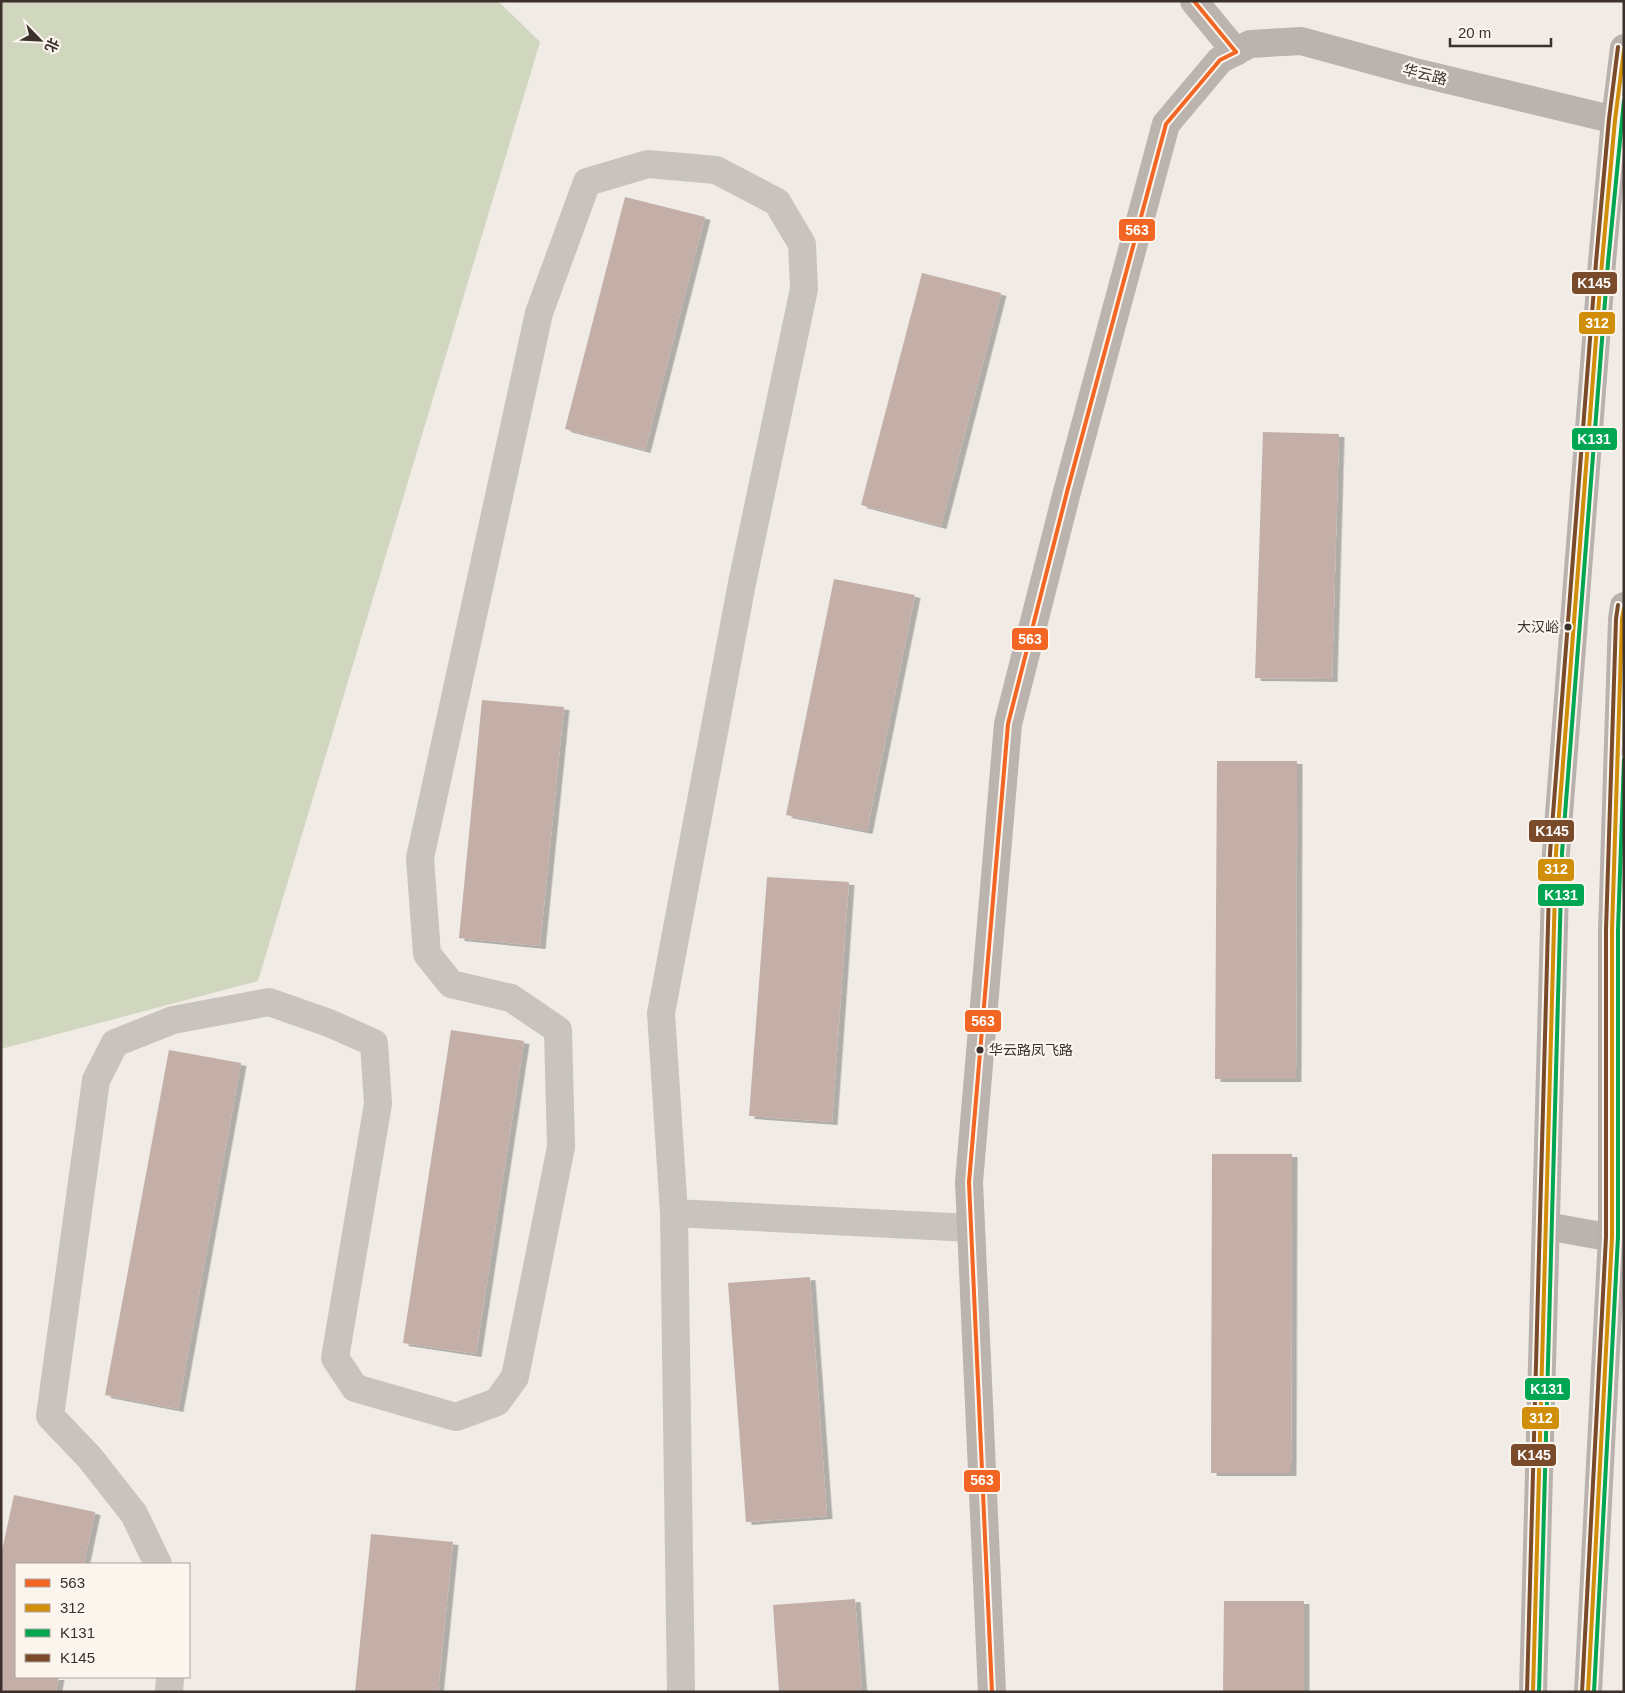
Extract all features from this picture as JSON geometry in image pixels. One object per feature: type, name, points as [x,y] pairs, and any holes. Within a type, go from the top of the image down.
[{"type":"main road","points":[[1533,1692],[1556,853],[1599,301],[1619,123],[1624,48]]},
{"type":"main road","points":[[1588,1692],[1618,1239],[1612,930],[1624,606]]},
{"type":"street","points":[[1194,1],[1236,52]]},
{"type":"street","name":"华云路","points":[[992,1692],[968,1182],[1008,724],[1067,492],[1166,124],[1220,60],[1250,44],[1301,41],[1411,71],[1619,123]]},
{"type":"street","points":[[158,1563],[134,1514],[90,1458],[50,1416],[96,1080],[115,1043],[173,1020],[269,1002],[329,1023],[374,1043],[378,1104],[335,1358],[355,1388],[456,1417],[497,1402],[514,1377],[561,1147],[558,1030],[511,998],[451,984],[427,954],[420,858],[539,313],[587,182],[648,164],[716,170],[777,202],[802,244],[804,289],[742,584],[661,1014],[674,1212],[681,1692]]},
{"type":"street","points":[[674,1212],[971,1228]]},
{"type":"street","points":[[1546,1226],[1618,1239]]},
{"type":"street","points":[[169,1692],[170,1678]]},
{"type":"green space","points":[[1,1],[498,1],[540,42],[258,981],[1,1049]]},
{"type":"building","points":[[625,197],[705,217],[645,450],[565,429]]},
{"type":"building","points":[[922,273],[1001,293],[941,526],[861,505]]},
{"type":"building","points":[[1263,432],[1339,434],[1332,679],[1255,678]]},
{"type":"building","points":[[834,579],[915,595],[867,831],[786,815]]},
{"type":"building","points":[[482,700],[564,707],[540,946],[459,938]]},
{"type":"building","points":[[1217,761],[1297,761],[1296,1079],[1215,1079]]},
{"type":"building","points":[[767,877],[849,882],[832,1122],[749,1116]]},
{"type":"building","points":[[451,1030],[524,1041],[476,1354],[403,1343]]},
{"type":"building","points":[[169,1050],[241,1063],[178,1409],[105,1395]]},
{"type":"building","points":[[1212,1154],[1292,1154],[1291,1473],[1211,1473]]},
{"type":"building","points":[[810,1277],[827,1516],[746,1522],[728,1283]]},
{"type":"building","points":[[14,1495],[95,1512],[84,1563],[15,1563],[15,1678],[59,1678],[56,1692],[1,1692],[1,1555]]},
{"type":"building","points":[[371,1534],[453,1542],[438,1692],[355,1692]]},
{"type":"building","points":[[855,1599],[862,1692],[779,1692],[773,1605]]},
{"type":"building","points":[[1224,1601],[1304,1601],[1304,1692],[1223,1692]]},
{"type":"transit line","name":"563","points":[[1194,1],[1236,52]]},
{"type":"transit line","name":"K145","points":[[1527,1692],[1550,853],[1596,262],[1609,119],[1618,47]]},
{"type":"transit line","name":"312","points":[[1533,1692],[1556,853],[1602,262],[1615,120],[1624,50]]},
{"type":"transit line","name":"563","points":[[992,1692],[969,1182],[1008,724],[1067,492],[1166,124],[1220,60],[1236,52]]},
{"type":"transit line","name":"K131","points":[[1539,1692],[1562,853],[1608,263],[1624,100]]},
{"type":"transit line","name":"K145","points":[[1582,1692],[1606,1237],[1606,930],[1618,605]]},
{"type":"transit line","name":"312","points":[[1588,1692],[1612,1237],[1612,930],[1622,619],[1624,608]]},
{"type":"transit line","name":"K131","points":[[1594,1692],[1618,1237],[1618,930],[1624,759]]},
{"type":"place","name":"大汉峪","points":[[1568,627]]},
{"type":"place","name":"华云路凤飞路","points":[[980,1050]]}]
